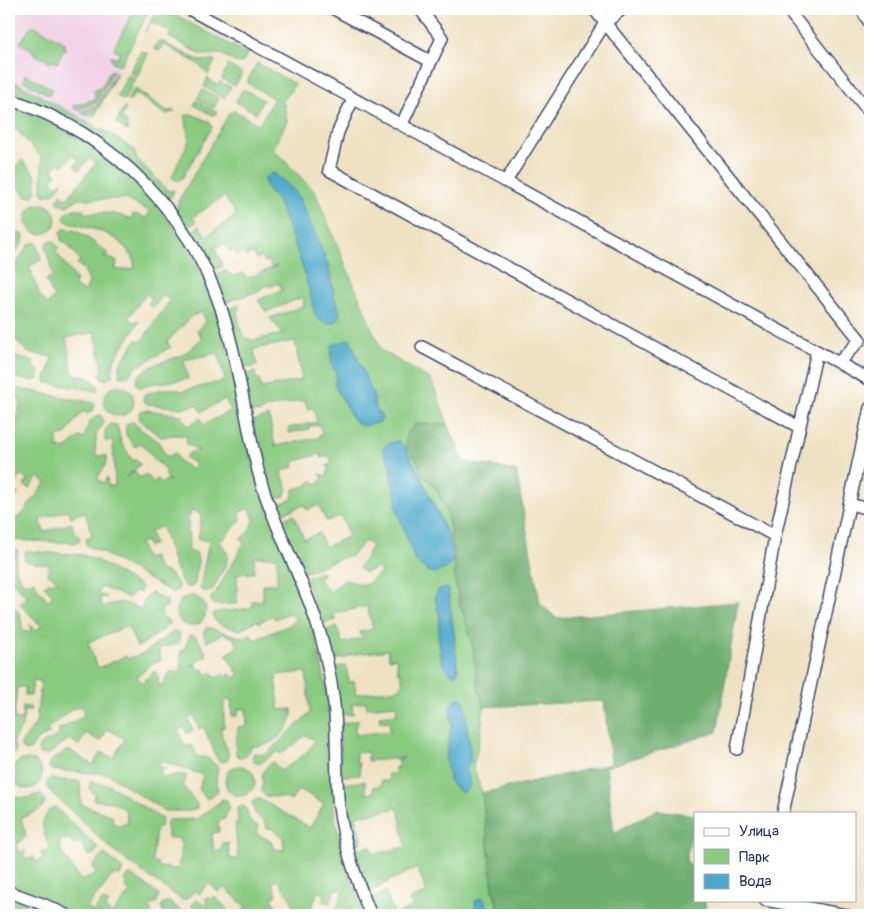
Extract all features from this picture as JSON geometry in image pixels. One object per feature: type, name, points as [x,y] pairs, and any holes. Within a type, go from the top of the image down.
[{"type":"street","points":[[189,9],[870,380]]},
{"type":"street","points":[[334,9],[430,62]]},
{"type":"street","points":[[402,124],[442,38],[420,9]]},
{"type":"street","points":[[594,9],[860,340],[839,362]]},
{"type":"street","points":[[506,181],[605,23],[622,9]]},
{"type":"street","points":[[787,9],[870,113]]},
{"type":"street","points":[[861,9],[870,23]]},
{"type":"street","points":[[9,99],[40,110],[68,124],[130,168],[171,213],[194,247],[208,275],[222,308],[232,346],[262,484],[305,587],[323,642],[334,711],[337,788],[342,829],[352,866],[371,915]]},
{"type":"street","points":[[353,99],[338,132],[329,170],[799,427]]},
{"type":"street","points":[[422,347],[775,536]]},
{"type":"street","points":[[737,749],[775,536],[816,351]]},
{"type":"street","points":[[783,812],[870,408]]},
{"type":"street","points":[[849,504],[870,509]]},
{"type":"street","points":[[9,892],[66,915]]},
{"type":"street","points":[[776,902],[846,915]]},
{"type":"shaded area","points":[[9,9],[150,9],[87,130],[9,93]]},
{"type":"green space","points":[[127,9],[150,9],[122,63],[118,65],[112,62],[111,56],[117,59],[120,53],[114,47],[133,13]]},
{"type":"green space","points":[[158,9],[165,9],[247,54],[242,63],[235,62],[221,54],[202,55],[169,37],[171,32],[151,22],[145,32]]},
{"type":"green space","points":[[31,26],[35,26],[64,43],[65,48],[57,63],[53,61],[51,63],[20,43]]},
{"type":"green space","points":[[159,40],[200,61],[215,60],[208,75],[200,65],[163,44],[159,51],[154,49]]},
{"type":"green space","points":[[141,51],[148,54],[137,76],[130,72]]},
{"type":"green space","points":[[257,63],[295,84],[283,101],[287,121],[273,149],[315,192],[381,350],[431,380],[448,424],[416,424],[406,446],[417,461],[423,475],[437,490],[447,512],[460,606],[473,648],[478,688],[484,707],[480,738],[473,766],[482,793],[493,889],[500,915],[492,915],[486,903],[475,911],[476,915],[395,915],[412,907],[409,900],[427,892],[417,868],[384,883],[381,887],[366,892],[353,851],[371,846],[373,854],[406,847],[398,808],[356,816],[361,842],[349,843],[341,784],[365,781],[366,794],[374,793],[373,787],[381,786],[381,781],[389,781],[388,774],[395,774],[395,767],[399,767],[398,760],[404,758],[368,761],[368,752],[356,753],[356,762],[359,762],[360,775],[341,775],[340,724],[358,720],[358,724],[355,725],[356,735],[390,731],[389,721],[380,722],[379,716],[397,714],[396,705],[367,708],[366,702],[352,704],[353,714],[339,715],[333,668],[346,665],[349,682],[354,681],[356,694],[399,689],[403,685],[401,673],[398,673],[396,658],[389,659],[388,650],[350,655],[346,658],[331,660],[324,631],[337,626],[342,643],[362,638],[360,632],[373,629],[367,606],[334,614],[336,620],[322,623],[306,581],[307,578],[321,572],[323,574],[319,580],[330,592],[344,580],[366,585],[381,572],[378,567],[364,573],[359,568],[372,546],[365,541],[350,557],[346,556],[306,572],[302,571],[282,524],[284,519],[294,515],[304,539],[319,533],[325,547],[349,536],[341,516],[326,521],[319,505],[307,510],[304,505],[280,515],[276,508],[278,505],[292,499],[294,489],[306,486],[312,480],[317,484],[323,478],[320,474],[327,476],[329,467],[326,466],[332,464],[330,456],[322,458],[320,454],[293,462],[294,467],[281,471],[287,488],[285,496],[272,500],[265,483],[252,421],[269,416],[275,446],[320,437],[319,435],[322,434],[320,425],[309,426],[309,429],[289,433],[288,428],[317,422],[314,408],[307,409],[305,400],[265,408],[261,412],[251,413],[244,375],[255,372],[256,379],[259,379],[261,388],[302,380],[295,341],[254,349],[257,366],[242,369],[227,310],[238,305],[240,308],[237,312],[241,329],[248,339],[253,340],[283,334],[270,318],[304,306],[303,297],[266,312],[258,300],[282,290],[279,283],[269,287],[268,285],[261,288],[261,290],[224,303],[214,277],[226,270],[227,273],[235,276],[243,273],[248,278],[277,266],[271,267],[269,261],[265,262],[262,257],[256,259],[253,253],[246,256],[244,252],[237,255],[234,250],[229,251],[225,243],[215,248],[223,266],[211,271],[190,233],[199,226],[206,236],[237,215],[224,196],[193,217],[196,222],[188,227],[176,211],[179,200],[230,112],[235,111],[259,125],[274,99],[248,83]],"holes":[[[264,180],[328,264],[334,296],[339,307],[315,315],[304,270],[285,219],[277,200],[267,189]],[[347,340],[374,397],[374,405],[382,418],[380,422],[347,407],[337,391],[335,383],[336,374],[331,356],[332,345]],[[405,447],[449,538],[400,516],[396,507],[397,497],[391,480],[391,466],[383,451]],[[448,588],[455,640],[450,674],[442,662],[438,626],[440,618],[435,597]],[[455,699],[464,702],[471,759],[459,791],[449,781],[446,757],[452,725],[450,710]]]},
{"type":"green space","points":[[228,65],[242,73],[235,86],[222,79]]},
{"type":"green space","points":[[114,70],[95,104],[76,110],[73,106],[96,99],[94,90],[101,88],[110,71]]},
{"type":"green space","points":[[116,72],[95,115],[89,116],[80,112],[96,107]]},
{"type":"green space","points":[[25,74],[52,89],[49,95],[24,81]]},
{"type":"green space","points":[[128,75],[135,78],[124,100],[117,96]]},
{"type":"green space","points":[[208,77],[209,80],[218,85],[220,82],[231,87],[224,98],[204,87]]},
{"type":"green space","points":[[9,80],[115,137],[134,150],[137,159],[168,191],[174,190],[172,196],[165,199],[143,176],[9,95]]},
{"type":"green space","points":[[134,88],[167,111],[174,110],[175,112],[165,114],[135,93],[130,101],[127,100]]},
{"type":"green space","points":[[202,90],[219,98],[214,108],[197,99]]},
{"type":"green space","points":[[242,90],[263,100],[256,113],[236,102]]},
{"type":"green space","points":[[196,101],[217,112],[216,114],[212,115],[194,105]]},
{"type":"green space","points":[[9,104],[45,120],[78,138],[109,160],[137,184],[162,211],[184,241],[202,275],[224,334],[247,443],[291,561],[319,651],[329,709],[332,790],[336,822],[348,869],[365,915],[335,915],[343,891],[335,888],[330,903],[323,901],[325,894],[318,891],[309,915],[294,915],[292,901],[278,880],[272,882],[277,895],[272,898],[279,915],[239,915],[246,907],[224,887],[219,893],[209,883],[199,894],[195,890],[187,899],[182,900],[117,854],[47,786],[48,780],[52,778],[53,780],[80,781],[81,804],[112,816],[114,825],[128,824],[125,809],[112,802],[93,800],[95,794],[89,789],[90,782],[109,785],[162,819],[161,826],[156,829],[152,862],[158,863],[158,867],[178,869],[182,844],[180,839],[167,837],[166,826],[168,820],[196,819],[221,801],[221,799],[227,800],[229,806],[225,819],[218,822],[219,832],[212,833],[214,851],[222,850],[222,843],[228,843],[230,859],[238,859],[235,823],[238,823],[237,808],[242,804],[246,808],[250,822],[259,826],[256,833],[272,842],[273,849],[284,850],[283,838],[273,829],[266,828],[267,825],[255,813],[252,802],[260,799],[310,828],[324,804],[301,790],[300,792],[298,790],[291,801],[285,798],[265,796],[261,791],[263,772],[268,766],[273,762],[281,771],[305,754],[315,740],[305,735],[294,746],[280,754],[278,751],[259,764],[254,762],[252,757],[254,753],[265,755],[310,713],[306,672],[276,675],[279,710],[292,709],[289,724],[280,736],[267,744],[252,746],[248,753],[242,757],[237,756],[236,745],[238,727],[247,726],[246,709],[238,709],[238,716],[232,716],[231,700],[224,701],[224,727],[221,727],[221,731],[229,756],[227,761],[220,762],[217,759],[204,727],[199,729],[194,716],[188,718],[193,730],[187,733],[184,727],[178,730],[185,747],[192,745],[197,757],[206,757],[218,767],[216,780],[218,791],[207,799],[199,790],[203,775],[160,760],[158,766],[166,769],[160,770],[162,778],[181,774],[187,776],[183,786],[197,804],[197,808],[189,811],[164,811],[108,774],[51,770],[49,765],[53,759],[66,751],[70,751],[93,765],[101,752],[113,758],[125,739],[108,729],[100,741],[86,733],[79,745],[69,739],[49,754],[40,755],[38,749],[41,744],[60,735],[58,730],[84,716],[82,706],[72,709],[47,729],[50,734],[38,739],[31,749],[23,750],[20,745],[36,723],[41,681],[33,680],[31,696],[25,695],[25,687],[17,687],[14,719],[22,720],[23,706],[30,707],[30,711],[24,711],[22,727],[13,740],[16,752],[9,757],[9,602],[20,614],[23,632],[31,631],[30,625],[36,631],[41,626],[20,604],[27,597],[9,578],[9,548],[15,548],[18,552],[15,569],[24,584],[34,581],[39,591],[49,600],[53,595],[44,586],[59,581],[47,573],[50,565],[26,562],[24,557],[26,551],[83,555],[98,561],[141,587],[140,593],[135,591],[129,598],[101,587],[98,594],[107,597],[100,598],[102,606],[121,602],[141,609],[146,597],[151,592],[165,601],[167,599],[167,606],[161,610],[162,618],[168,620],[169,625],[145,643],[137,647],[128,626],[88,642],[98,668],[126,656],[128,659],[144,653],[174,631],[179,632],[178,644],[159,648],[161,660],[150,665],[137,677],[142,683],[155,671],[158,676],[159,687],[170,671],[179,673],[181,651],[184,650],[190,635],[196,637],[207,655],[190,667],[195,664],[200,671],[203,669],[207,675],[212,672],[216,678],[223,674],[225,677],[230,674],[234,678],[239,675],[226,655],[238,646],[232,637],[223,634],[207,642],[203,633],[206,628],[243,638],[251,634],[254,640],[288,626],[296,619],[289,613],[275,619],[272,615],[259,623],[257,620],[240,630],[223,626],[214,619],[213,615],[216,612],[252,608],[252,601],[263,600],[263,584],[277,584],[277,557],[254,557],[254,573],[237,574],[237,604],[216,605],[211,601],[211,597],[216,592],[244,543],[241,538],[247,534],[254,521],[250,508],[239,512],[241,520],[220,542],[228,554],[226,565],[213,589],[209,591],[202,591],[200,587],[209,541],[198,539],[201,521],[200,514],[192,510],[188,520],[189,552],[196,552],[198,561],[195,584],[191,587],[186,587],[183,584],[175,568],[162,527],[150,531],[154,545],[148,547],[146,541],[140,543],[145,559],[153,557],[158,569],[169,573],[178,584],[178,590],[173,593],[88,546],[86,538],[92,535],[85,512],[71,517],[68,510],[40,519],[44,532],[72,523],[74,532],[80,537],[79,542],[9,540],[9,521],[22,515],[46,482],[38,477],[29,489],[24,485],[28,480],[21,475],[12,489],[18,494],[9,507],[9,429],[15,429],[21,398],[9,396],[9,387],[95,403],[94,409],[87,414],[83,411],[65,435],[57,437],[57,448],[67,448],[79,437],[84,438],[91,420],[101,415],[103,422],[97,435],[96,456],[107,456],[107,462],[97,479],[104,483],[107,477],[108,486],[115,486],[113,441],[105,441],[105,431],[110,424],[117,425],[121,442],[133,461],[136,459],[140,465],[126,477],[135,471],[140,478],[146,474],[153,482],[158,479],[162,483],[167,479],[170,482],[165,474],[166,472],[142,443],[135,447],[126,435],[126,424],[133,422],[158,441],[167,457],[175,453],[180,462],[192,470],[195,464],[185,457],[189,453],[199,450],[186,444],[187,436],[173,435],[161,437],[140,421],[139,412],[147,410],[181,415],[188,426],[200,418],[204,425],[231,410],[225,399],[201,412],[197,405],[181,408],[147,404],[143,400],[144,395],[158,390],[174,389],[182,391],[225,381],[218,353],[184,360],[188,379],[150,384],[143,387],[139,387],[136,384],[137,378],[146,369],[180,356],[202,339],[197,330],[206,322],[202,312],[192,316],[167,342],[171,347],[135,368],[129,376],[122,377],[119,375],[120,364],[137,339],[141,342],[170,300],[163,295],[153,308],[148,304],[152,298],[146,294],[128,318],[135,323],[137,320],[139,322],[114,360],[112,376],[108,379],[103,379],[99,375],[103,372],[95,332],[66,338],[73,375],[81,375],[93,381],[98,386],[97,391],[47,383],[45,376],[48,375],[52,357],[29,353],[15,340],[10,345],[14,350],[9,349],[9,270],[12,270],[29,244],[35,242],[38,246],[41,260],[29,266],[40,296],[48,304],[54,297],[46,280],[53,276],[46,248],[46,244],[49,241],[53,241],[59,248],[56,252],[76,279],[74,286],[85,292],[89,282],[84,269],[77,264],[80,260],[68,245],[61,240],[60,233],[63,229],[69,229],[81,234],[109,254],[103,256],[117,261],[116,268],[114,269],[135,268],[132,254],[130,255],[119,241],[104,233],[69,223],[64,219],[66,213],[74,209],[83,209],[83,213],[112,213],[132,219],[133,214],[147,218],[150,211],[125,199],[78,199],[67,206],[59,204],[57,201],[61,194],[67,199],[96,163],[90,158],[79,170],[74,166],[79,160],[73,155],[63,166],[59,163],[53,170],[57,174],[51,181],[57,186],[62,183],[52,194],[44,195],[42,192],[42,158],[16,129],[9,135]]},
{"type":"green space","points":[[124,108],[126,109],[121,119],[127,122],[127,131],[116,122]]},
{"type":"green space","points":[[192,114],[209,122],[212,127],[183,177],[180,180],[176,180],[172,177],[189,140],[185,116]]},
{"type":"green space","points":[[22,160],[36,176],[36,192],[32,197],[26,196],[18,187],[14,190],[9,181],[9,162],[14,168]]},
{"type":"green space","points":[[41,204],[52,208],[56,219],[52,230],[41,234],[30,230],[26,219],[30,208]]},
{"type":"green space","points":[[19,233],[24,235],[23,242],[13,257],[9,257],[9,236]]},
{"type":"green space","points":[[9,356],[34,361],[33,367],[38,371],[38,379],[33,381],[9,377]]},
{"type":"green space","points":[[119,386],[130,390],[134,401],[130,412],[119,416],[108,412],[104,401],[108,390]]},
{"type":"green space","points":[[416,424],[448,424],[463,461],[516,471],[540,603],[556,618],[738,602],[717,732],[606,767],[614,833],[656,810],[694,815],[686,860],[694,869],[694,902],[705,902],[706,915],[500,915],[493,889],[482,793],[611,764],[604,701],[484,707],[478,688],[473,648],[460,606],[447,512],[437,490],[423,475],[417,461],[406,446],[407,432]]},
{"type":"green space","points":[[191,596],[202,600],[206,611],[202,622],[191,626],[180,622],[176,611],[180,600]]},
{"type":"green space","points":[[27,759],[38,763],[42,774],[38,785],[27,789],[16,785],[12,774],[16,763]]},
{"type":"green space","points":[[240,766],[251,770],[255,781],[251,792],[240,796],[229,792],[225,781],[229,770]]},
{"type":"green space","points":[[41,793],[46,800],[42,807],[36,812],[21,818],[26,835],[15,847],[22,853],[25,850],[23,857],[32,859],[33,856],[35,862],[43,859],[41,852],[50,848],[44,833],[43,821],[48,811],[55,807],[98,848],[94,854],[88,856],[81,842],[74,845],[70,839],[60,840],[61,851],[81,881],[96,874],[93,865],[105,854],[123,869],[120,876],[113,875],[87,907],[93,912],[103,900],[109,904],[105,908],[112,914],[130,892],[124,886],[127,883],[124,880],[130,874],[159,895],[157,902],[149,906],[152,915],[75,915],[36,896],[9,886],[9,803],[15,797],[27,798]]},
{"type":"green space","points":[[385,892],[395,915],[375,915],[370,900]]},
{"type":"green space","points":[[9,895],[27,903],[24,915],[9,915]]},
{"type":"green space","points":[[213,896],[234,915],[203,915],[191,906],[196,900],[204,905],[207,902],[205,899],[208,897],[210,899]]},
{"type":"green space","points":[[168,901],[187,915],[165,915],[161,906]]},
{"type":"water","points":[[272,173],[297,193],[328,264],[334,296],[340,313],[336,322],[324,322],[315,315],[306,278],[294,242],[279,205],[266,185],[265,178]]},
{"type":"water","points":[[350,339],[374,398],[374,405],[382,418],[380,422],[360,425],[352,418],[335,387],[336,374],[332,365],[332,345]]},
{"type":"water","points":[[399,441],[404,447],[420,475],[449,538],[453,561],[446,569],[432,573],[415,560],[396,507],[397,497],[391,480],[391,466],[383,451],[387,444]]},
{"type":"water","points":[[448,588],[458,672],[454,675],[445,668],[442,662],[438,635],[440,618],[435,597],[439,589]]},
{"type":"water","points":[[461,698],[464,702],[471,759],[467,768],[470,785],[462,793],[451,783],[446,757],[452,725],[450,710],[455,699]]},
{"type":"water","points":[[483,898],[492,915],[476,915],[475,902],[477,899]]}]
